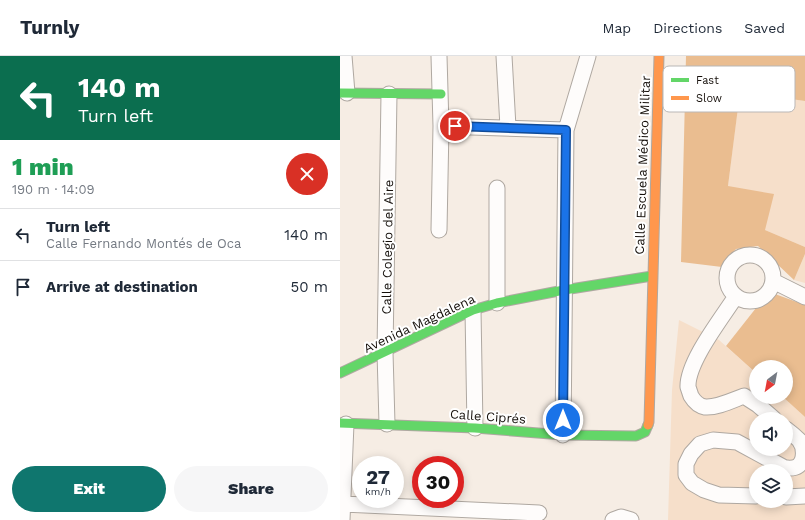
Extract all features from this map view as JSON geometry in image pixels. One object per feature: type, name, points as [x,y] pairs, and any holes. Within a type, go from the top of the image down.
[{"type":"street","points":[[344,56],[343,93],[441,94]]},
{"type":"street","points":[[439,56],[441,94],[439,230]]},
{"type":"street","points":[[504,56],[508,127]]},
{"type":"street","points":[[563,435],[566,130],[588,56]]},
{"type":"street","name":"Calle Escuela Médico Militar","points":[[652,276],[659,56]]},
{"type":"street","name":"Calle Colegio del Aire","points":[[387,424],[385,352],[390,94]]},
{"type":"street","points":[[441,126],[566,130]]},
{"type":"street","points":[[497,188],[497,303]]},
{"type":"street","points":[[754,255],[767,261],[771,267],[773,281],[771,289],[766,295],[759,299],[747,300],[736,296],[728,283],[727,275],[734,261],[740,257],[754,255]]},
{"type":"street","name":"Avenida Magdalena","points":[[340,373],[473,310],[497,303],[564,290],[652,276]]},
{"type":"street","name":"Calle Ciprés","points":[[343,423],[475,428],[563,435],[636,436],[645,432],[649,422],[652,276]]},
{"type":"street","points":[[773,281],[805,297]]},
{"type":"street","points":[[736,296],[695,358],[688,388],[692,399],[698,404],[706,407],[715,406],[744,396],[766,412]]},
{"type":"street","points":[[473,310],[475,428]]},
{"type":"street","points":[[342,520],[343,423]]},
{"type":"street","points":[[793,435],[799,440],[804,450],[804,458],[800,466],[793,468]]},
{"type":"street","points":[[749,448],[737,442],[713,440],[700,444],[691,454],[686,464],[686,474],[692,483],[704,490],[719,495],[749,496]]},
{"type":"street","points":[[763,456],[778,464]]},
{"type":"street","points":[[793,497],[804,498]]},
{"type":"street","points":[[343,504],[539,513]]},
{"type":"street","points":[[613,520],[621,517],[631,520]]},
{"type":"shaded area","points":[[686,56],[805,56],[805,101],[795,100],[795,66],[686,66]]},
{"type":"shaded area","points":[[795,99],[805,101],[805,247],[765,230],[728,186],[737,112],[795,112]]},
{"type":"shaded area","points":[[685,112],[737,112],[728,186],[774,194],[765,230],[805,247],[805,254],[794,280],[758,246],[736,249],[722,267],[681,262]]},
{"type":"shaded area","points":[[805,254],[805,283],[794,280]]},
{"type":"shaded area","points":[[775,294],[805,305],[805,417],[791,404],[793,404],[793,360],[749,360],[749,367],[726,346],[756,308]]},
{"type":"shaded area","points":[[679,320],[719,340],[749,367],[749,404],[791,404],[805,417],[805,520],[668,520],[672,390]]},
{"type":"traffic: fast","points":[[340,93],[441,94]]},
{"type":"traffic: fast","points":[[340,373],[473,310],[497,303],[564,290],[652,276]]},
{"type":"traffic: fast","points":[[340,423],[475,428],[563,435],[636,436],[645,432],[648,425]]},
{"type":"traffic: slow","points":[[648,425],[659,56]]},
{"type":"route","points":[[455,126],[566,130],[563,420]]}]
